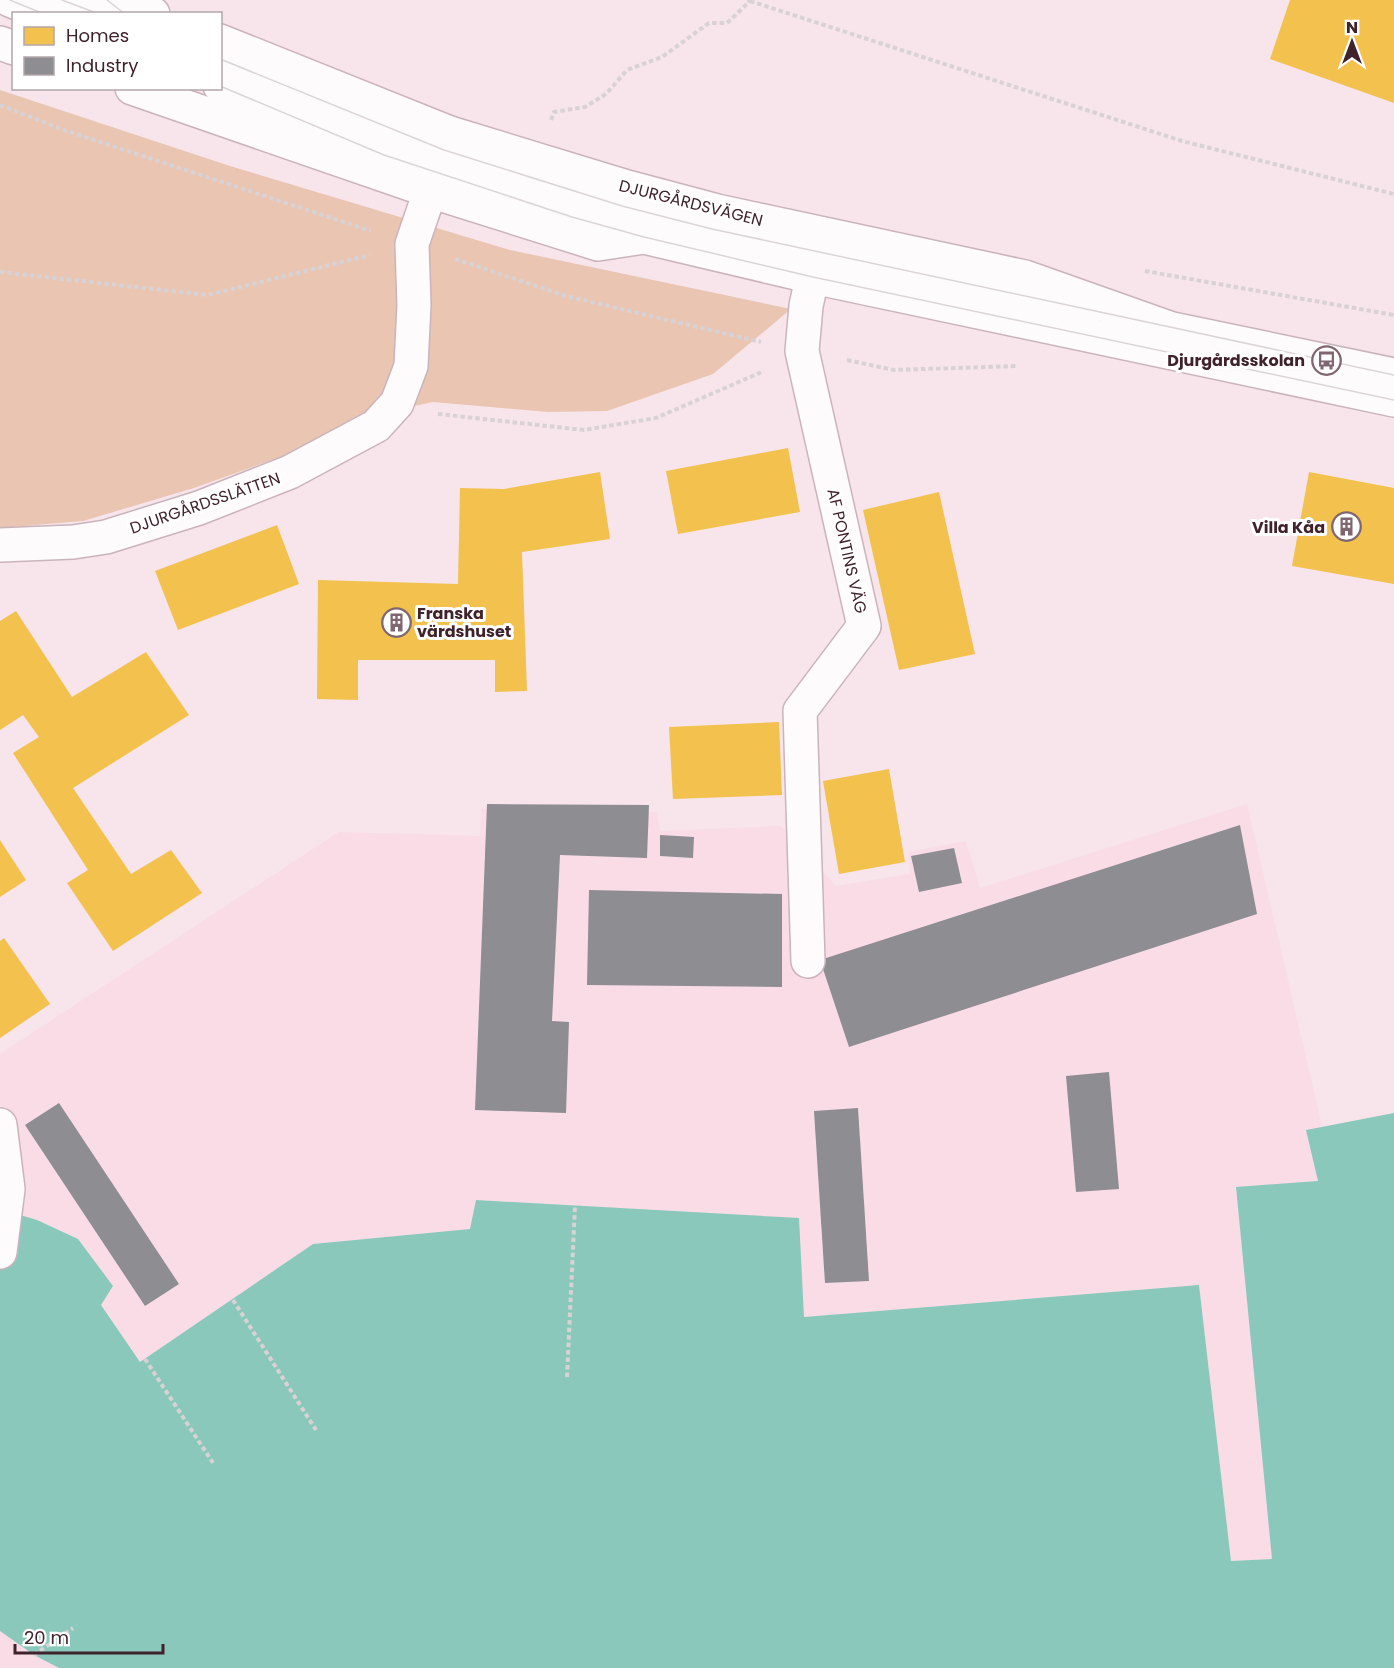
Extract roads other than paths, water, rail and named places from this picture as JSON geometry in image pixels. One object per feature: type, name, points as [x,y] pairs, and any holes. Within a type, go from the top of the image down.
[{"type":"street","points":[[10,0],[39,12]]},
{"type":"street","points":[[62,0],[94,12]]},
{"type":"street","points":[[118,0],[148,12]]},
{"type":"street","name":"DJURGÅRDSVÄGEN","points":[[222,41],[440,162],[598,244],[644,237],[1025,277],[1172,329],[1394,375]]},
{"type":"street","name":"DJURGÅRDSVÄGEN","points":[[222,60],[440,162]]},
{"type":"street","name":"DJURGÅRDSVÄGEN","points":[[222,87],[384,154],[627,188],[717,211],[818,254],[1394,400]]},
{"type":"street","name":"DJURGÅRDSVÄGEN","points":[[140,90],[440,162]]},
{"type":"street","name":"DJURGÅRDSSLÄTTEN","points":[[0,545],[73,542],[106,537],[200,508],[290,472],[376,426],[397,403],[411,366],[414,305],[412,244],[440,162]]},
{"type":"street","name":"AF PONTINS VÄG","points":[[808,961],[800,711],[864,626],[802,351],[806,306],[818,254]]},
{"type":"street","points":[[0,1125],[8,1189],[0,1252]]},
{"type":"tram line","points":[[10,0],[39,12]]},
{"type":"tram line","points":[[62,0],[94,12]]},
{"type":"tram line","points":[[107,0],[122,12]]},
{"type":"tram line","points":[[222,60],[444,150],[622,206],[712,229],[1394,375]]},
{"type":"tram line","points":[[222,87],[384,155],[572,217],[644,237],[813,277],[1394,400]]},
{"type":"place","name":"Djurgårdsskolan","points":[[1326,360]]},
{"type":"place","name":"Villa Kåa","points":[[1346,527]]},
{"type":"place","name":"Franska värdshuset","points":[[396,622]]}]
